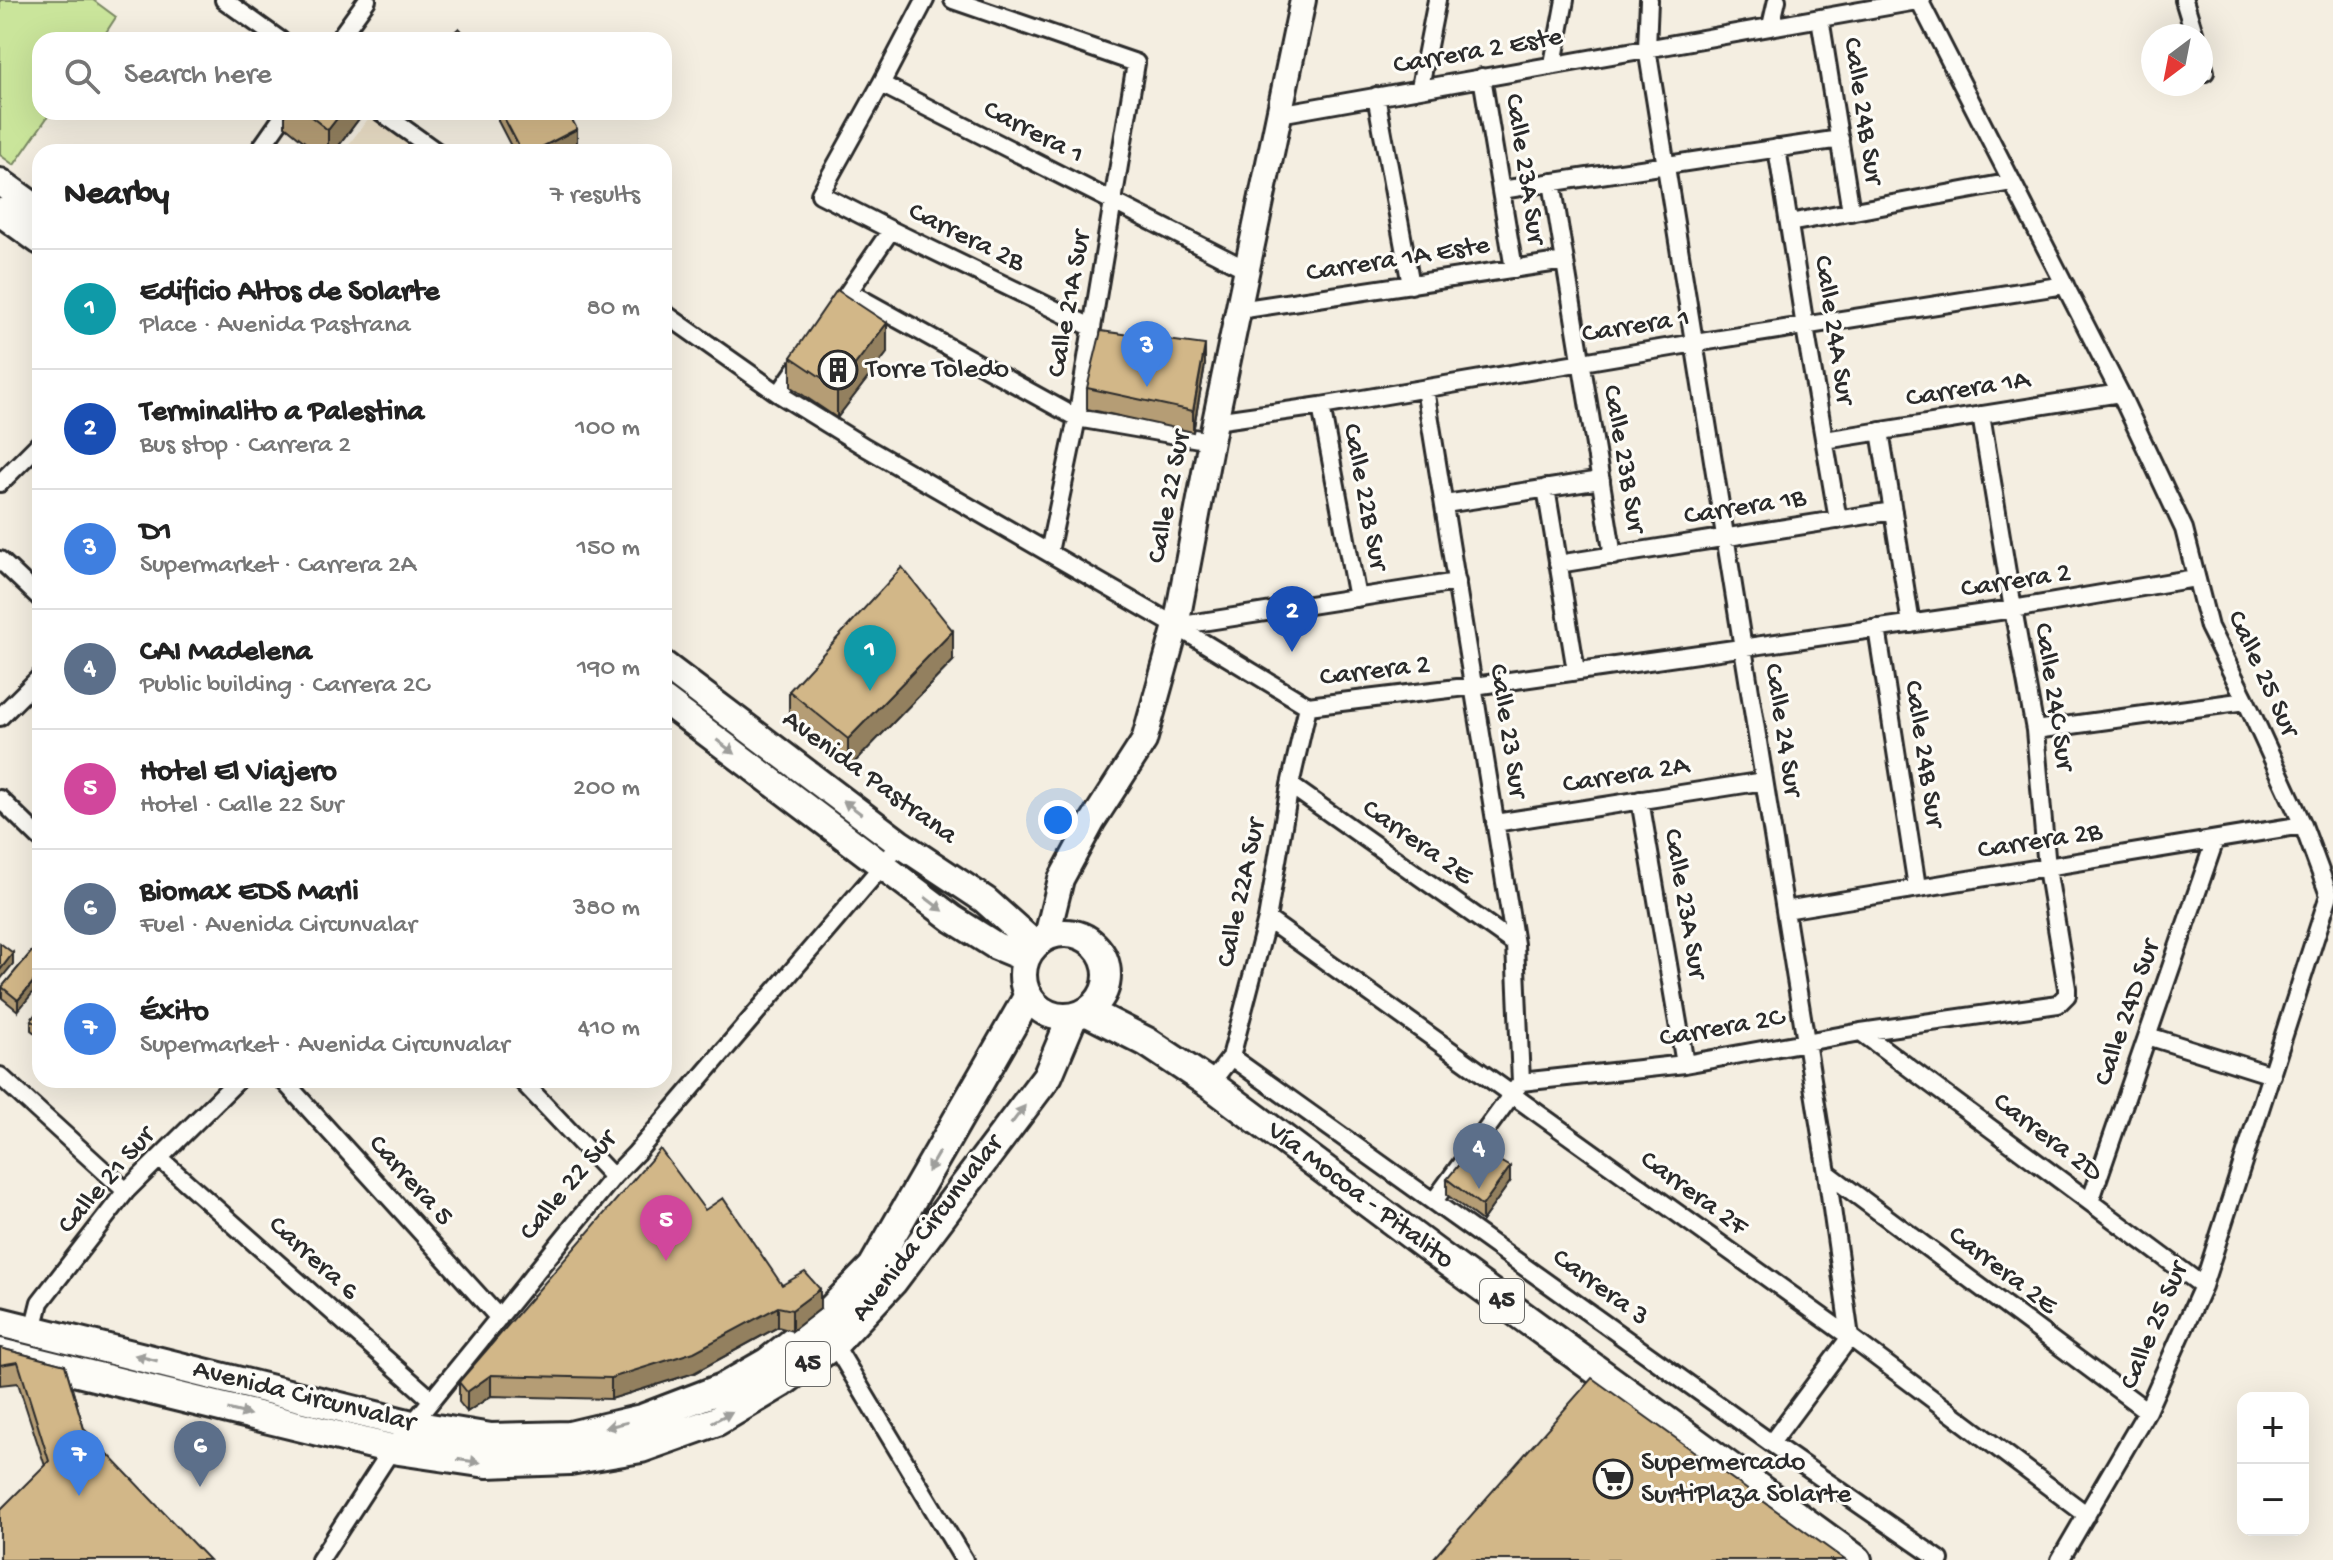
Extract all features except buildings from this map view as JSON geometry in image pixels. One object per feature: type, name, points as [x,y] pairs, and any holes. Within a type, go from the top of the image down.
[{"type":"highway","name":"Avenida Circunvalar","points":[[0,1353],[392,1449],[487,1463],[570,1460],[641,1448],[717,1421],[781,1383],[827,1332],[873,1267],[1028,997]]},
{"type":"highway","name":"Avenida Circunvalar","points":[[0,1322],[412,1425],[491,1438],[570,1436],[642,1419],[723,1388],[827,1332],[892,1282],[1048,1075],[1087,1008]]},
{"type":"highway","name":"Vía Mocoa - Pitalito","points":[[1087,1008],[1147,1042],[1210,1084],[1857,1560]]},
{"type":"highway","points":[[80,1372],[87,1343]]},
{"type":"main road","name":"Calle 22 Sur","points":[[1043,942],[1061,879],[1092,822],[1144,741],[1176,626],[1213,431],[1303,0]]},
{"type":"main road","points":[[0,182],[32,205]]},
{"type":"main road","points":[[0,212],[32,235]]},
{"type":"main road","name":"Avenida Pastrana","points":[[672,671],[899,843],[1043,942]]},
{"type":"main road","points":[[672,706],[953,919],[996,946],[1087,938],[1102,954],[1109,974],[1087,1008],[1047,1014],[1028,997],[1022,978],[1043,942]]},
{"type":"street","points":[[224,0],[269,32]]},
{"type":"street","points":[[344,32],[367,0]]},
{"type":"street","points":[[881,84],[925,0]]},
{"type":"street","name":"Calle 21A Sur","points":[[953,0],[1136,63],[1077,418],[1049,552]]},
{"type":"street","points":[[1420,87],[1437,0]]},
{"type":"street","name":"Calle 23A Sur","points":[[1553,64],[1565,0]]},
{"type":"street","name":"Calle 24 Sur","points":[[1649,0],[1647,48],[1827,1173],[1850,1337]]},
{"type":"street","points":[[1771,26],[1777,0]]},
{"type":"street","name":"Carrera 2 Este","points":[[1279,114],[1920,0]]},
{"type":"street","name":"Calle 25 Sur","points":[[1920,0],[2120,393],[2184,529],[2209,627],[2303,825],[2331,894],[2203,1286],[2147,1411],[2060,1560]]},
{"type":"street","points":[[2184,0],[2191,24]]},
{"type":"street","name":"Calle 24B Sur","points":[[1820,18],[1851,212]]},
{"type":"street","name":"Calle 23A Sur","points":[[1482,77],[1514,269]]},
{"type":"street","name":"Carrera 2B","points":[[881,84],[820,194],[1091,327]]},
{"type":"street","name":"Carrera 1","points":[[881,84],[1248,270]]},
{"type":"street","points":[[1376,96],[1411,285]]},
{"type":"street","points":[[264,144],[280,120]]},
{"type":"street","points":[[392,120],[426,144]]},
{"type":"street","points":[[1501,190],[1840,139]]},
{"type":"street","name":"Calle 24A Sur","points":[[1777,148],[1838,520]]},
{"type":"street","name":"Calle 23B Sur","points":[[1552,182],[1613,556]]},
{"type":"street","points":[[1789,223],[2012,182]]},
{"type":"street","points":[[831,317],[891,230]]},
{"type":"street","name":"Carrera 1A Este","points":[[1239,310],[1565,261]]},
{"type":"street","name":"Carrera 1","points":[[1213,431],[1321,406],[2065,285]]},
{"type":"street","points":[[849,292],[1077,418],[1213,431]]},
{"type":"street","name":"Carrera 2","points":[[672,319],[779,394],[865,447],[1176,626],[1308,706],[1474,686],[1911,624],[2195,578]]},
{"type":"street","points":[[779,394],[814,343]]},
{"type":"street","name":"Calle 23 Sur","points":[[1425,389],[1515,944],[1516,1089]]},
{"type":"street","name":"Carrera 1A","points":[[1825,440],[2120,393]]},
{"type":"street","name":"Calle 22B Sur","points":[[1321,406],[1357,598]]},
{"type":"street","name":"Calle 24C Sur","points":[[1981,415],[2035,730],[2047,868],[2067,988]]},
{"type":"street","points":[[1880,431],[1911,624]]},
{"type":"street","points":[[0,483],[32,451]]},
{"type":"street","points":[[1445,504],[1601,480]]},
{"type":"street","points":[[1546,488],[1576,671]]},
{"type":"street","name":"Carrera 1B","points":[[1558,564],[1893,511]]},
{"type":"street","points":[[0,560],[32,590]]},
{"type":"street","points":[[1176,626],[1457,582]]},
{"type":"street","name":"Calle 24B Sur","points":[[1877,628],[1917,887]]},
{"type":"street","points":[[0,717],[32,685]]},
{"type":"street","points":[[2035,730],[2246,701]]},
{"type":"street","name":"Calle 22A Sur","points":[[1210,1084],[1231,1057],[1267,919],[1290,785],[1308,706]]},
{"type":"street","name":"Carrera 2A","points":[[1495,823],[1764,781]]},
{"type":"street","name":"Carrera 2E","points":[[1290,785],[1515,944]]},
{"type":"street","points":[[0,799],[32,830]]},
{"type":"street","name":"Calle 23A Sur","points":[[1640,800],[1685,1064]]},
{"type":"street","name":"Carrera 2B","points":[[1785,910],[2303,825]]},
{"type":"street","name":"Calle 24D Sur","points":[[2090,1202],[2215,840]]},
{"type":"street","name":"Calle 22 Sur","points":[[320,1560],[392,1449],[613,1177],[899,843]]},
{"type":"street","name":"Carrera 2F","points":[[1267,919],[1516,1089],[2087,1515]]},
{"type":"street","name":"Carrera 2C","points":[[1516,1089],[1685,1064],[1861,1032],[2058,1004],[2067,995],[2067,988]]},
{"type":"street","name":"Carrera 2D","points":[[1861,1032],[2203,1286]]},
{"type":"street","points":[[2148,1036],[2272,1075]]},
{"type":"street","name":"Carrera 3","points":[[1231,1057],[1940,1560]]},
{"type":"street","points":[[0,1076],[126,1191]]},
{"type":"street","name":"Calle 21 Sur","points":[[33,1330],[40,1302],[126,1191],[230,1088]]},
{"type":"street","name":"Carrera 5","points":[[290,1088],[499,1318]]},
{"type":"street","points":[[529,1088],[613,1177]]},
{"type":"street","points":[[1434,1201],[1516,1089]]},
{"type":"street","name":"Carrera 6","points":[[159,1158],[432,1400]]},
{"type":"street","name":"Carrera 2E","points":[[1827,1173],[2147,1411]]},
{"type":"street","points":[[827,1332],[964,1560]]},
{"type":"street","points":[[1771,1443],[1850,1337]]},
{"type":"shaded area","points":[[367,120],[378,120],[410,144],[349,144]]},
{"type":"green space","points":[[0,0],[93,0],[116,17],[106,32],[32,32],[32,120],[45,120],[14,165],[0,155]]},
{"type":"place","name":"Torre Toledo","points":[[838,370]]},
{"type":"place","name":"D1","points":[[1147,387]]},
{"type":"place","name":"Terminalito a Palestina","points":[[1292,652]]},
{"type":"place","name":"Edificio Altos de Solarte","points":[[870,691]]},
{"type":"place","name":"CAI Madelena","points":[[1479,1189]]},
{"type":"place","name":"Hotel El Viajero","points":[[666,1261]]},
{"type":"place","name":"Supermercado SurtiPlaza Solarte","points":[[1613,1479]]},
{"type":"place","name":"Biomax EDS Marli","points":[[200,1487]]},
{"type":"place","name":"Éxito","points":[[79,1496]]}]
